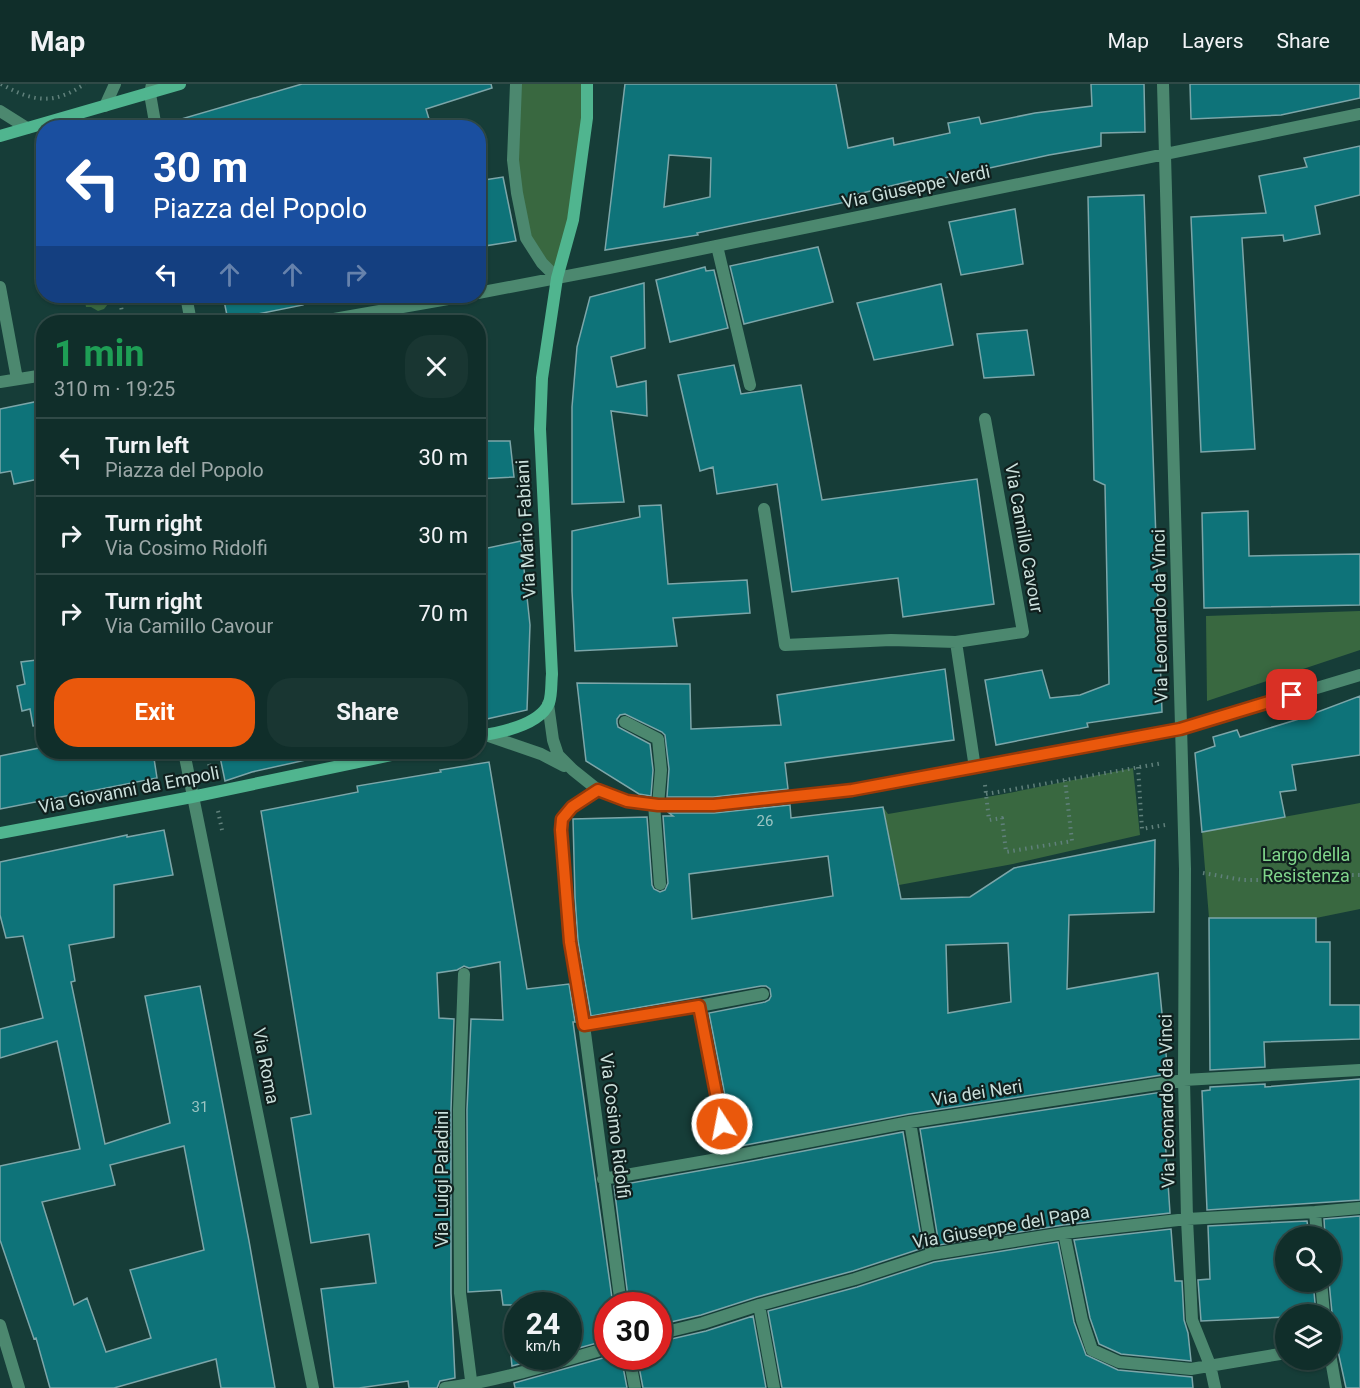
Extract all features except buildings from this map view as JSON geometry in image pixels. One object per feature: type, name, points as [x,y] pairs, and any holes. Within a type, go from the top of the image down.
[{"type":"main road","points":[[55,120],[105,106],[151,89],[180,84]]},
{"type":"main road","name":"Via Mario Fabiani","points":[[548,704],[552,674],[540,429],[542,378],[557,278],[573,220],[587,118],[587,84]]},
{"type":"main road","points":[[0,136],[36,125]]},
{"type":"main road","points":[[486,735],[532,721],[548,704]]},
{"type":"main road","name":"Via Giovanni da Empoli","points":[[0,833],[192,797],[373,759]]},
{"type":"street","points":[[105,106],[115,84]]},
{"type":"street","points":[[516,84],[513,160],[526,238],[542,263],[557,278]]},
{"type":"street","name":"Via Leonardo da Vinci","points":[[1163,84],[1185,869],[1184,1080],[1187,1219],[1192,1320],[1210,1365],[1215,1388]]},
{"type":"street","points":[[151,89],[155,120]]},
{"type":"street","points":[[0,111],[27,128]]},
{"type":"street","name":"Via Giuseppe Verdi","points":[[486,291],[1360,114]]},
{"type":"street","points":[[717,246],[750,385]]},
{"type":"street","points":[[0,287],[17,379]]},
{"type":"street","points":[[357,315],[425,303]]},
{"type":"street","points":[[0,382],[36,376]]},
{"type":"street","name":"Via Camillo Cavour","points":[[764,509],[785,645],[891,640],[956,642],[1023,632],[985,419]]},
{"type":"street","points":[[956,642],[978,767]]},
{"type":"street","points":[[486,737],[541,754],[573,770],[598,790],[627,801],[714,805],[852,790],[1180,729],[1360,675]]},
{"type":"street","name":"Via Mario Fabiani","points":[[548,704],[553,740],[558,755],[573,770]]},
{"type":"street","points":[[625,722],[658,739],[661,771],[656,804],[660,884]]},
{"type":"street","name":"Via Roma","points":[[185,759],[313,1388]]},
{"type":"street","name":"Via Cosimo Ridolfi","points":[[598,790],[572,807],[562,819],[561,830],[570,942],[584,1025],[619,1292]]},
{"type":"street","name":"Via Luigi Paladini","points":[[464,974],[459,1110],[460,1293],[471,1386]]},
{"type":"street","points":[[584,1025],[763,994]]},
{"type":"street","points":[[699,1006],[729,1157]]},
{"type":"street","name":"Via dei Neri","points":[[603,1179],[910,1122],[1184,1080],[1360,1070]]},
{"type":"street","points":[[910,1122],[932,1254]]},
{"type":"street","name":"Via Giuseppe del Papa","points":[[672,1331],[932,1254],[1064,1233],[1187,1219],[1360,1208]]},
{"type":"street","points":[[1315,1212],[1316,1226]]},
{"type":"street","points":[[1064,1233],[1082,1320],[1092,1350],[1119,1362],[1191,1369],[1275,1355]]},
{"type":"street","points":[[759,1305],[774,1388]]},
{"type":"street","points":[[0,1325],[19,1388]]},
{"type":"street","points":[[445,1388],[471,1386],[594,1352]]},
{"type":"street","points":[[632,1370],[635,1388]]},
{"type":"street","points":[[1333,1370],[1336,1388]]},
{"type":"path","points":[[1,84],[21,95],[47,99],[64,95],[85,84]]},
{"type":"path","points":[[986,794],[1181,759]]},
{"type":"path","points":[[978,767],[986,794],[989,820],[1002,818],[1006,852],[1072,841],[1065,780]]},
{"type":"path","points":[[1138,767],[1142,829],[1183,822]]},
{"type":"path","points":[[1185,869],[1243,880],[1270,880],[1312,875],[1360,875]]},
{"type":"green space","points":[[516,84],[587,84],[587,118],[557,278],[526,238],[513,160]]},
{"type":"green space","points":[[85,303],[110,303],[98,311],[86,307]]},
{"type":"green space","points":[[1360,611],[1360,650],[1207,701],[1206,616]]},
{"type":"green space","points":[[1133,768],[1140,835],[1013,864],[899,885],[883,807],[888,814]]},
{"type":"green space","name":"Largo della Resistenza","points":[[1360,803],[1360,909],[1316,918],[1209,918],[1202,832]]},
{"type":"route","points":[[722,1124],[699,1006],[584,1025],[570,942],[561,830],[562,819],[572,807],[598,790],[627,801],[658,805],[714,805],[852,790],[1180,729],[1292,695]]}]
